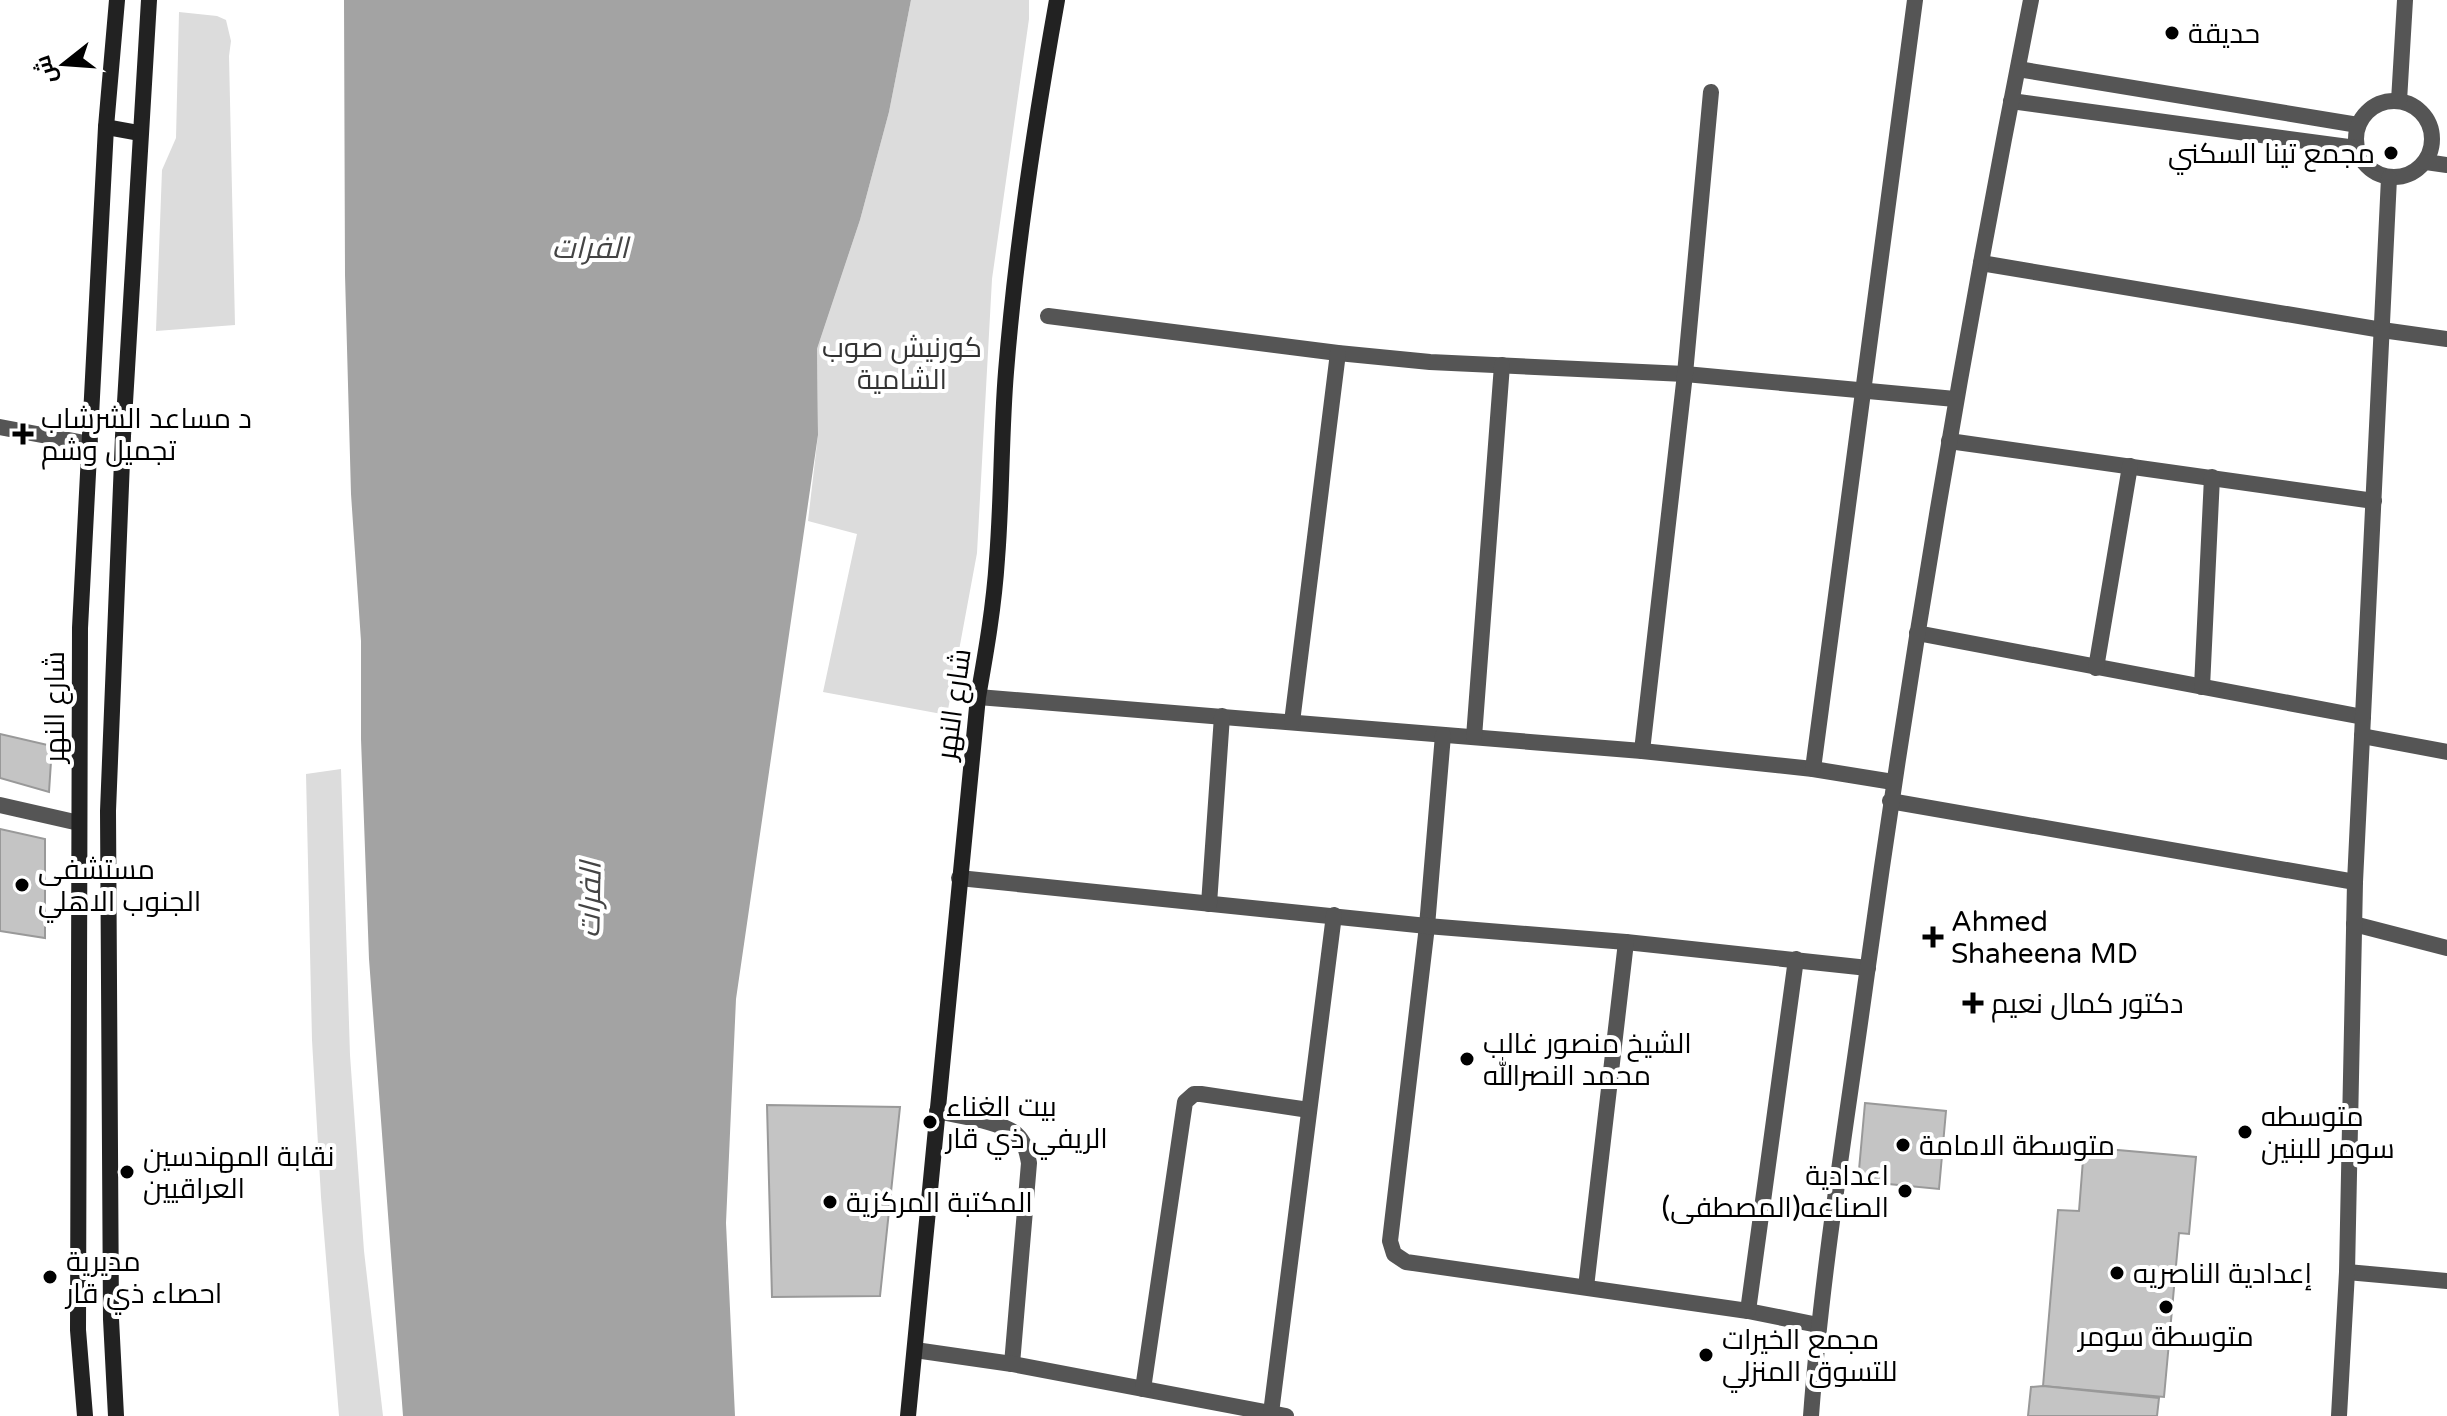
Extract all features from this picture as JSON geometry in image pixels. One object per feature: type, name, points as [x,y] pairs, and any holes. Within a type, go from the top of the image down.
[{"type":"main road","name":"شارع النهر","points":[[85,1416],[78,1330],[80,628],[106,127],[117,0]]},
{"type":"main road","name":"شارع النهر","points":[[116,1416],[111,1346],[108,811],[123,436],[149,0]]},
{"type":"main road","name":"شارع النهر","points":[[908,1416],[978,697],[993,607],[1014,283],[1034,129],[1057,0]]},
{"type":"main road","points":[[106,127],[139,133]]},
{"type":"main road","points":[[78,1177],[109,1176]]},
{"type":"street","points":[[1813,769],[1915,0]]},
{"type":"street","points":[[1811,1416],[1818,1325],[1890,801],[1955,399],[2031,0]]},
{"type":"street","points":[[2399,101],[2405,0]]},
{"type":"street","points":[[2018,69],[2358,125]]},
{"type":"street","points":[[1642,751],[1685,374],[1711,92]]},
{"type":"street","points":[[2011,101],[2356,148]]},
{"type":"street","points":[[2387,101],[2399,101],[2423,113],[2440,138],[2426,162],[2416,171],[2403,177],[2389,178],[2368,168],[2356,148],[2358,125],[2375,106],[2387,101]]},
{"type":"street","points":[[2426,162],[2447,165]]},
{"type":"street","points":[[2339,1416],[2347,1272],[2355,882],[2389,178]]},
{"type":"street","points":[[1981,263],[2447,339]]},
{"type":"street","points":[[1048,316],[1338,353],[1685,374],[1955,399]]},
{"type":"street","points":[[1292,722],[1338,353]]},
{"type":"street","points":[[1474,737],[1502,365]]},
{"type":"street","points":[[0,427],[90,444]]},
{"type":"street","points":[[1949,441],[2374,501]]},
{"type":"street","points":[[2096,668],[2130,466]]},
{"type":"street","points":[[2202,687],[2212,477]]},
{"type":"street","points":[[1917,633],[2363,717]]},
{"type":"street","points":[[978,697],[1642,751],[1813,769],[1893,782]]},
{"type":"street","points":[[1209,904],[1222,716]]},
{"type":"street","points":[[1443,735],[1427,926],[1390,1241],[1394,1254],[1406,1262],[1748,1311],[1818,1325]]},
{"type":"street","points":[[2362,736],[2447,752]]},
{"type":"street","points":[[1890,801],[2355,882]]},
{"type":"street","points":[[0,805],[79,823]]},
{"type":"street","points":[[959,878],[1868,968]]},
{"type":"street","points":[[915,1350],[1012,1364],[1279,1415],[1309,1110],[1334,915]]},
{"type":"street","points":[[2354,924],[2447,948]]},
{"type":"street","points":[[1586,1287],[1626,942]]},
{"type":"street","points":[[1748,1311],[1796,959]]},
{"type":"street","points":[[1143,1389],[1185,1102],[1194,1094],[1201,1094],[1309,1110]]},
{"type":"street","points":[[937,1111],[1000,1127],[1016,1134],[1025,1145],[1029,1163],[1012,1364]]},
{"type":"street","points":[[2347,1272],[2447,1281]]},
{"type":"green space","name":"كورنيش صوب الشامية","points":[[911,0],[1029,0],[1029,19],[992,279],[977,553],[947,715],[823,692],[857,534],[808,521],[818,435],[817,349],[860,220],[889,112]]},
{"type":"green space","points":[[179,12],[217,16],[226,20],[231,41],[235,325],[156,331],[162,170],[176,138]]},
{"type":"green space","points":[[341,769],[350,1055],[364,1251],[383,1416],[339,1416],[321,1197],[312,1040],[306,774]]},
{"type":"water","name":"الفرات","points":[[344,0],[911,0],[889,112],[860,220],[817,349],[818,435],[736,999],[726,1223],[735,1416],[403,1416],[369,959],[361,739],[361,641],[351,494],[345,275]]},
{"type":"building","points":[[0,734],[52,746],[49,792],[0,778]]},
{"type":"building","name":"مستشفى الجنوب الاهلي","points":[[0,829],[45,839],[45,938],[0,931]]},
{"type":"building","points":[[1865,1103],[1946,1111],[1939,1189],[1858,1181]]},
{"type":"building","name":"المكتبة المركزية","points":[[767,1105],[900,1107],[880,1296],[772,1297]]},
{"type":"building","points":[[2084,1147],[2196,1157],[2189,1234],[2179,1233],[2164,1397],[2043,1386],[2058,1210],[2079,1211]]},
{"type":"building","points":[[2031,1387],[2159,1398],[2157,1416],[2028,1416]]},
{"type":"place","name":"حديقة","points":[[2172,33]]},
{"type":"place","name":"مجمع تينا السكني","points":[[2391,153]]},
{"type":"place","name":"د مساعد الشرشاب تجميل وشم","points":[[23,434]]},
{"type":"place","name":"مستشفى الجنوب الاهلي","points":[[22,885]]},
{"type":"place","name":"Ahmed Shaheena MD","points":[[1933,937]]},
{"type":"place","name":"دكتور كمال نعيم","points":[[1973,1003]]},
{"type":"place","name":"الشيخ منصور غالب محمد النصرالله","points":[[1467,1059]]},
{"type":"place","name":"بيت الغناء الريفي ذي قار","points":[[930,1122]]},
{"type":"place","name":"متوسطه سومر للبنين","points":[[2245,1132]]},
{"type":"place","name":"متوسطة الامامة","points":[[1903,1145]]},
{"type":"place","name":"نقابة المهندسين العراقيين","points":[[127,1172]]},
{"type":"place","name":"اعدادية الصناعه(المصطفى)","points":[[1905,1191]]},
{"type":"place","name":"المكتبة المركزية","points":[[830,1202]]},
{"type":"place","name":"إعدادية الناصريه","points":[[2117,1273]]},
{"type":"place","name":"مديرية احصاء ذي قار","points":[[50,1277]]},
{"type":"place","name":"متوسطة سومر","points":[[2166,1307]]},
{"type":"place","name":"مجمع الخيرات للتسوق المنزلي","points":[[1706,1355]]}]
